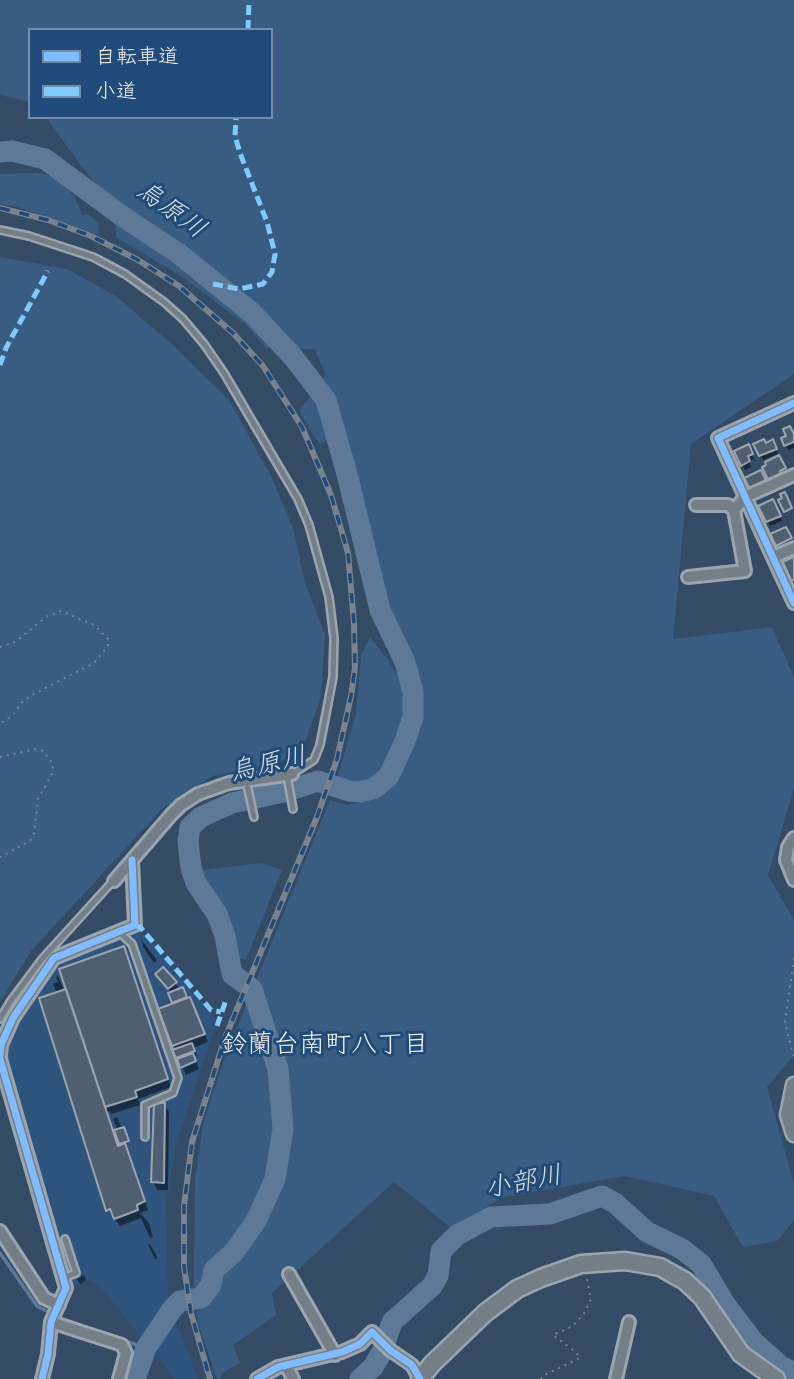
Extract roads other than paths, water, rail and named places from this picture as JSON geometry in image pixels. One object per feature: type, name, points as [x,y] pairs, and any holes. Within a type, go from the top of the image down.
[{"type":"main road","points":[[420,1379],[485,1313],[517,1289],[581,1264],[625,1261],[660,1267],[685,1280],[702,1297],[741,1354],[776,1379]]},
{"type":"street","points":[[794,403],[718,438],[794,603]]},
{"type":"street","points":[[734,510],[745,497],[794,475]]},
{"type":"street","points":[[688,577],[745,571],[734,510],[728,505],[696,505]]},
{"type":"street","points":[[773,557],[794,548]]},
{"type":"street","points":[[114,881],[181,805],[215,787],[289,777]]},
{"type":"street","points":[[793,873],[786,860],[788,847],[794,838]]},
{"type":"street","points":[[42,1379],[51,1322],[66,1288],[2,1076],[1,1045],[13,1018],[54,958],[135,925],[132,860]]},
{"type":"street","points":[[794,1085],[788,1115],[794,1134]]},
{"type":"street","points":[[0,1231],[44,1298],[59,1305]]},
{"type":"street","points":[[289,1273],[335,1354]]},
{"type":"street","points":[[51,1322],[122,1345],[126,1353],[120,1379]]},
{"type":"street","points":[[617,1379],[629,1322]]},
{"type":"street","points":[[257,1379],[278,1367],[335,1354],[360,1344],[372,1332],[390,1350],[412,1365],[420,1379]]},
{"type":"street","points":[[286,1365],[293,1379]]},
{"type":"lane","points":[[0,230],[29,236],[93,257],[125,274],[183,319],[224,373],[287,478],[309,525],[317,552],[329,597],[334,638],[333,677],[320,745],[314,760],[289,777],[292,805]]},
{"type":"lane","points":[[247,783],[254,817]]},
{"type":"lane","points":[[0,1019],[43,958],[114,881]]},
{"type":"lane","points":[[119,932],[132,944],[178,1078],[173,1093],[145,1105],[145,1137]]},
{"type":"lane","points":[[63,1278],[76,1273],[65,1239]]},
{"type":"waterway","name":"烏原川","points":[[0,152],[12,151],[45,159],[122,216],[178,253],[252,313],[294,358],[326,400],[380,610],[405,662],[413,692],[413,717],[405,741],[389,776],[375,788],[360,792],[349,791],[318,781],[284,792],[232,803],[201,817],[190,827],[188,841],[191,868],[196,883],[217,914],[225,936],[232,974],[252,989],[278,1069],[283,1129],[275,1179],[256,1221],[234,1252],[214,1270],[211,1285],[201,1298],[180,1301],[173,1308],[146,1348],[135,1379]]},
{"type":"waterway","name":"小部川","points":[[360,1379],[373,1367],[382,1352],[392,1322],[432,1286],[438,1276],[441,1251],[457,1235],[491,1217],[550,1214],[602,1196],[615,1203],[647,1232],[682,1249],[701,1264],[725,1304],[754,1342],[782,1367],[794,1372]]},
{"type":"waterway","points":[[0,1253],[37,1306],[60,1318],[101,1333]]},
{"type":"waterway","points":[[122,1340],[146,1348]]},
{"type":"railway","points":[[0,208],[48,220],[91,236],[138,260],[179,286],[233,333],[263,366],[302,427],[331,495],[348,553],[355,668],[337,759],[317,817],[225,1038],[192,1142],[184,1206],[184,1267],[191,1313],[210,1379]]},
{"type":"district","name":"鈴蘭台南町八丁目","points":[[325,1048]]}]
